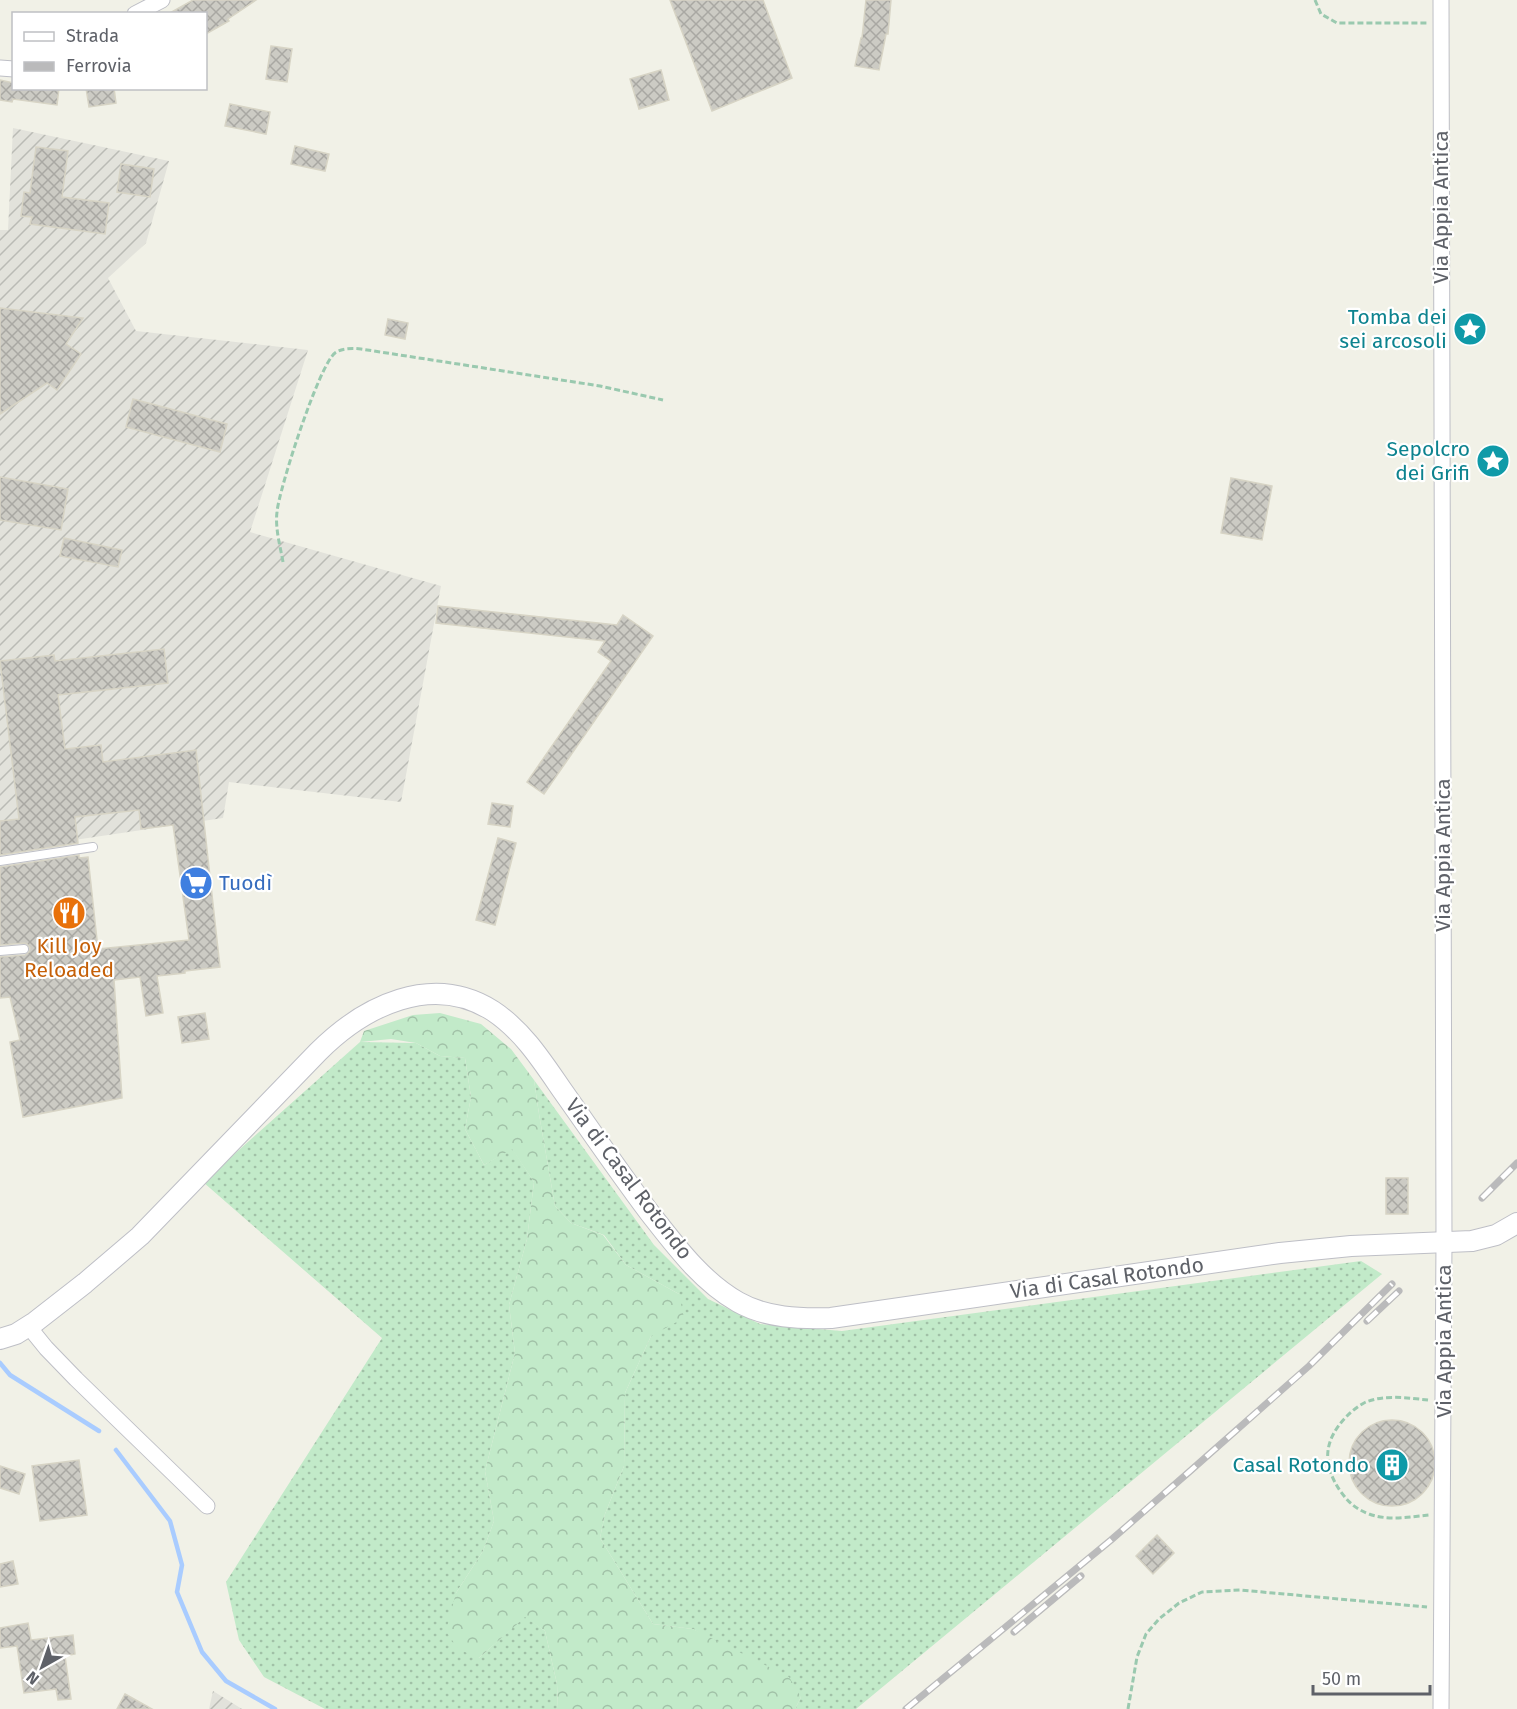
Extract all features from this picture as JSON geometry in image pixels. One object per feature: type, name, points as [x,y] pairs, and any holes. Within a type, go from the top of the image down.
[{"type":"street","points":[[139,12],[162,0]]},
{"type":"street","name":"Via Appia Antica","points":[[1440,1709],[1444,1242],[1441,0]]},
{"type":"street","name":"Via di Casal Rotondo","points":[[0,1339],[29,1327],[140,1236],[343,1029],[363,1015],[385,1005],[434,994],[462,997],[495,1012],[510,1024],[533,1049],[624,1178],[685,1256],[727,1295],[765,1312],[801,1318],[831,1318],[1280,1253],[1351,1246],[1472,1241],[1508,1230],[1517,1223]]},
{"type":"street","points":[[29,1327],[64,1367],[207,1506]]},
{"type":"lane","points":[[0,861],[93,847]]},
{"type":"lane","points":[[0,951],[24,949]]},
{"type":"path","points":[[1315,0],[1322,14],[1337,23],[1441,23]]},
{"type":"path","points":[[283,562],[277,519],[281,489],[320,376],[329,358],[336,352],[344,349],[361,349],[600,386],[663,400]]},
{"type":"path","points":[[1443,1401],[1383,1398],[1364,1403],[1350,1412],[1335,1428],[1328,1447],[1327,1464],[1335,1484],[1350,1505],[1371,1515],[1397,1518],[1443,1513]]},
{"type":"path","points":[[1128,1709],[1137,1657],[1146,1634],[1159,1619],[1179,1603],[1202,1592],[1240,1590],[1440,1608]]},
{"type":"shaded area","points":[[13,128],[169,161],[146,243],[108,278],[136,331],[308,350],[250,532],[441,586],[401,802],[229,782],[223,818],[0,851],[0,230],[8,230]]},
{"type":"shaded area","points":[[213,1691],[242,1709],[209,1709]]},
{"type":"green space","points":[[440,1013],[481,1024],[511,1049],[534,1080],[555,1206],[571,1223],[603,1235],[626,1265],[679,1294],[684,1318],[651,1336],[625,1393],[624,1466],[605,1514],[600,1538],[653,1624],[693,1629],[789,1677],[801,1697],[795,1709],[558,1709],[557,1684],[545,1631],[525,1617],[479,1658],[458,1649],[446,1631],[456,1593],[483,1551],[494,1521],[485,1471],[515,1353],[509,1305],[527,1239],[534,1182],[512,1149],[484,1165],[465,1129],[471,1097],[465,1058],[440,1056],[416,1043],[391,1039],[360,1042],[364,1031],[413,1015]]},
{"type":"green space","points":[[360,1042],[416,1043],[440,1056],[465,1058],[471,1097],[465,1129],[484,1165],[512,1148],[534,1182],[527,1239],[509,1305],[515,1353],[485,1471],[494,1521],[483,1551],[456,1593],[479,1658],[525,1616],[545,1631],[557,1684],[558,1709],[325,1709],[264,1677],[239,1640],[226,1582],[382,1338],[203,1182]]},
{"type":"green space","points":[[534,1080],[654,1245],[708,1299],[760,1324],[842,1331],[1361,1261],[1382,1274],[856,1709],[795,1709],[801,1697],[693,1629],[653,1624],[600,1538],[605,1514],[624,1466],[625,1393],[651,1336],[679,1294],[626,1265],[604,1235],[571,1223],[555,1206]]},
{"type":"building","points":[[193,0],[256,0],[228,19],[229,21],[207,33],[207,12],[172,12]]},
{"type":"building","points":[[670,0],[763,0],[792,78],[712,111]]},
{"type":"building","points":[[866,0],[891,0],[888,34],[886,34],[879,70],[855,66],[862,38]]},
{"type":"building","points":[[271,46],[292,49],[287,82],[266,79]]},
{"type":"building","points":[[661,70],[669,100],[639,109],[630,79]]},
{"type":"building","points":[[0,80],[12,83],[12,90],[59,90],[57,105],[13,99],[12,102],[0,100]]},
{"type":"building","points":[[86,90],[114,90],[116,103],[89,107]]},
{"type":"building","points":[[230,104],[270,112],[266,134],[225,126]]},
{"type":"building","points":[[295,146],[329,154],[325,171],[291,164]]},
{"type":"building","points":[[36,147],[68,151],[62,197],[109,203],[105,234],[30,224],[32,217],[21,216],[24,192],[30,193]]},
{"type":"building","points":[[121,164],[154,169],[150,197],[117,192]]},
{"type":"building","points":[[0,308],[83,318],[66,344],[81,354],[57,390],[47,383],[0,414]]},
{"type":"building","points":[[388,319],[408,323],[405,339],[385,335]]},
{"type":"building","points":[[133,399],[227,424],[220,452],[126,427]]},
{"type":"building","points":[[0,477],[68,489],[61,530],[0,520]]},
{"type":"building","points":[[1231,478],[1272,486],[1262,540],[1221,533]]},
{"type":"building","points":[[64,538],[122,550],[118,567],[60,556]]},
{"type":"building","points":[[438,606],[617,625],[623,615],[653,636],[544,794],[527,782],[611,661],[598,652],[605,641],[436,623]]},
{"type":"building","points":[[164,649],[168,683],[58,695],[65,749],[101,745],[103,762],[196,750],[220,967],[157,976],[163,1013],[146,1016],[140,977],[114,980],[122,1098],[23,1117],[10,1042],[20,1040],[10,997],[0,998],[0,957],[25,955],[30,948],[24,943],[0,945],[0,867],[79,855],[79,858],[88,857],[98,949],[189,940],[173,825],[141,829],[139,810],[75,817],[78,843],[0,855],[0,821],[19,819],[0,661],[54,655],[55,661]]},
{"type":"building","points":[[492,803],[513,806],[510,827],[488,824]]},
{"type":"building","points":[[498,838],[516,843],[495,925],[476,920]]},
{"type":"building","points":[[205,1013],[209,1039],[182,1043],[178,1017]]},
{"type":"building","points":[[1386,1178],[1408,1178],[1408,1214],[1386,1214]]},
{"type":"building","name":"Casal Rotondo","points":[[1384,1420],[1400,1420],[1423,1432],[1432,1446],[1435,1463],[1432,1480],[1423,1494],[1400,1506],[1384,1506],[1368,1499],[1356,1487],[1349,1471],[1349,1455],[1356,1439],[1368,1427]]},
{"type":"building","points":[[79,1460],[87,1515],[40,1521],[32,1466]]},
{"type":"building","points":[[0,1466],[25,1474],[19,1494],[0,1488]]},
{"type":"building","points":[[1157,1535],[1174,1553],[1153,1574],[1136,1556]]},
{"type":"building","points":[[13,1561],[18,1584],[0,1587],[0,1564]]},
{"type":"building","points":[[28,1623],[31,1640],[73,1635],[75,1654],[65,1656],[71,1699],[58,1700],[56,1689],[24,1693],[17,1646],[0,1648],[0,1628]]},
{"type":"building","points":[[125,1694],[152,1709],[117,1709]]},
{"type":"waterway","points":[[0,1363],[10,1375],[99,1431]]},
{"type":"waterway","points":[[116,1450],[170,1521],[182,1565],[177,1592],[202,1652],[226,1681],[275,1709]]},
{"type":"railway","points":[[1482,1198],[1517,1163]]},
{"type":"railway","points":[[906,1709],[1111,1540],[1189,1472],[1309,1366],[1392,1284]]},
{"type":"railway","points":[[1367,1321],[1399,1291]]},
{"type":"railway","points":[[1014,1632],[1081,1576]]},
{"type":"place","name":"Tomba dei sei arcosoli","points":[[1470,329]]},
{"type":"place","name":"Sepolcro dei Grifi","points":[[1493,461]]},
{"type":"place","name":"Tuodì","points":[[196,883]]},
{"type":"place","name":"Kill Joy Reloaded","points":[[69,913]]},
{"type":"place","name":"Casal Rotondo","points":[[1392,1465]]}]
